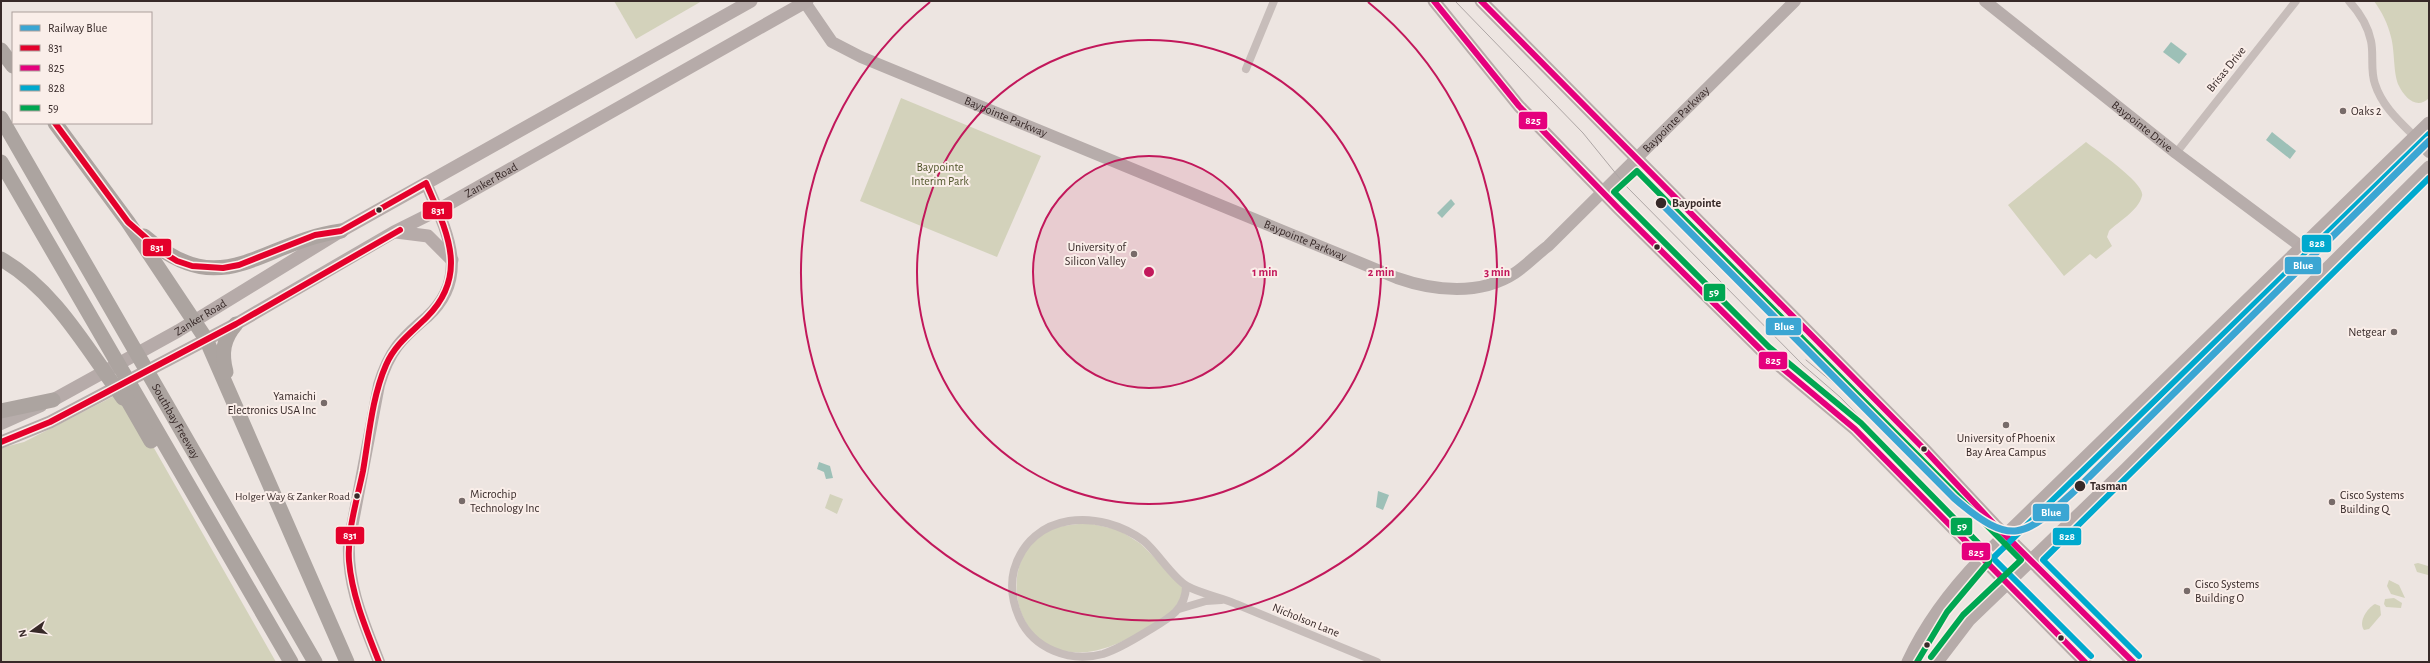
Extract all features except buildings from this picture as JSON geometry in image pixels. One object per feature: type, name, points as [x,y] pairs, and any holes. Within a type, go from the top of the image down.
[{"type":"highway","points":[[1,50],[12,65]]},
{"type":"highway","name":"Southbay Freeway","points":[[1,118],[315,662]]},
{"type":"highway","points":[[56,124],[128,222],[195,320],[206,339],[347,662]]},
{"type":"highway","points":[[1,162],[291,662]]},
{"type":"highway","points":[[1,177],[71,297],[135,413],[282,662]]},
{"type":"highway","points":[[128,222],[162,252],[177,261],[207,268],[239,265],[315,235],[341,231]]},
{"type":"highway","points":[[1,259],[19,270],[37,284],[55,305],[135,413]]},
{"type":"highway","points":[[234,404],[224,366],[223,350],[226,338],[236,324]]},
{"type":"highway","points":[[1,411],[57,398]]},
{"type":"main road","name":"Zanker Road","points":[[57,398],[178,330],[341,231],[751,1]]},
{"type":"main road","name":"Zanker Road","points":[[1,442],[26,433],[72,411],[188,348],[236,324],[394,232],[438,210],[805,1]]},
{"type":"main road","points":[[1434,1],[1519,106],[1603,192],[1764,353],[1855,428],[2085,662]]},
{"type":"main road","points":[[1481,1],[1919,444],[2005,535],[2032,560],[2133,662]]},
{"type":"main road","points":[[1908,662],[1919,640],[1946,598],[1982,558],[2130,412],[2303,248],[2429,123]]},
{"type":"main road","points":[[1937,662],[1969,620],[2032,560],[2429,167]]},
{"type":"main road","points":[[394,232],[428,236],[452,260]]},
{"type":"street","name":"Baypointe Parkway","points":[[805,1],[824,33],[840,48],[1414,284],[1454,290],[1474,288],[1514,274],[1548,246],[1637,160],[1795,1]]},
{"type":"street","points":[[1246,69],[1274,1]]},
{"type":"street","name":"Baypointe Drive","points":[[1986,1],[2176,153],[2303,248]]},
{"type":"street","name":"Brisas Drive","points":[[2176,153],[2296,1]]},
{"type":"street","points":[[2349,1],[2365,24],[2371,41],[2374,83],[2379,96],[2393,115],[2429,152]]},
{"type":"street","points":[[379,662],[352,589],[348,558],[350,531],[379,385],[387,362],[394,348],[405,335],[436,308],[444,297],[452,274],[450,244],[438,210],[426,183]]},
{"type":"street","name":"Zanker Road","points":[[1,424],[57,398]]},
{"type":"street","name":"Nicholson Lane","points":[[1186,586],[1185,601],[1172,617],[1133,640],[1102,654],[1070,656],[1052,651],[1033,640],[1022,624],[1014,606],[1012,588],[1014,571],[1024,546],[1041,530],[1064,522],[1088,520],[1121,526],[1144,542],[1186,586],[1226,600],[1376,662]]},
{"type":"street","name":"Nicholson Lane","points":[[1179,609],[1206,601],[1226,600]]},
{"type":"green space","points":[[614,1],[702,1],[636,39]]},
{"type":"green space","points":[[2374,1],[2429,1],[2429,98],[2425,101],[2416,103],[2412,101],[2405,95],[2399,86],[2390,32],[2380,9]]},
{"type":"green space","name":"Baypointe Interim Park","points":[[901,98],[1041,156],[997,257],[860,201]]},
{"type":"green space","points":[[2086,142],[2129,176],[2141,191],[2142,196],[2137,206],[2109,231],[2107,237],[2112,246],[2096,259],[2090,254],[2064,276],[2008,205]]},
{"type":"green space","points":[[122,392],[276,662],[1,662],[1,448],[24,442]]},
{"type":"green space","points":[[830,494],[843,499],[837,514],[825,508]]},
{"type":"green space","points":[[1088,523],[1119,530],[1141,544],[1183,586],[1182,594],[1175,607],[1170,612],[1159,621],[1137,634],[1119,643],[1091,652],[1071,652],[1052,647],[1036,636],[1025,621],[1018,604],[1017,585],[1020,566],[1028,548],[1041,534],[1058,527]]},
{"type":"green space","points":[[2418,563],[2428,566],[2428,575],[2417,572],[2414,564]]},
{"type":"green space","points":[[2389,580],[2399,585],[2405,598],[2391,594],[2387,586]]},
{"type":"green space","points":[[2394,598],[2402,603],[2401,608],[2386,607],[2384,604],[2385,599]]},
{"type":"green space","points":[[2375,604],[2380,606],[2381,615],[2369,629],[2364,630],[2362,623],[2364,616]]},
{"type":"water","points":[[2171,42],[2187,54],[2179,64],[2163,52]]},
{"type":"water","points":[[2272,132],[2296,151],[2290,159],[2266,140]]},
{"type":"water","points":[[1451,199],[1455,204],[1442,218],[1437,213]]},
{"type":"water","points":[[819,462],[830,466],[833,478],[826,479],[824,472],[817,469]]},
{"type":"water","points":[[1378,491],[1389,495],[1383,510],[1376,507]]},
{"type":"tram line","points":[[1455,1],[1583,133],[1626,186],[1803,365],[1840,397],[1880,438]]},
{"type":"tram line","points":[[1806,360],[1861,406]]},
{"type":"rail line","name":"Blue","points":[[1659,201],[1954,498],[1975,515],[1992,525],[2006,530],[2020,530],[2032,525],[2046,516],[2080,486],[2429,141]]},
{"type":"transit line","name":"825","points":[[1434,1],[1519,106],[1619,209],[1764,353],[1855,429],[2085,662]]},
{"type":"transit line","name":"825","points":[[1481,1],[1924,449],[1994,524],[2133,662]]},
{"type":"transit line","name":"831","points":[[56,124],[128,222],[162,252],[177,261],[192,266],[223,268],[239,265],[315,235],[341,231],[426,183],[441,218],[450,252],[451,268],[448,285],[440,301],[427,317],[394,351],[381,377],[374,403],[350,538],[349,561],[356,600],[379,662]]},
{"type":"transit line","name":"828","points":[[2091,656],[1993,558],[2429,134]]},
{"type":"transit line","name":"59","points":[[1917,662],[1947,612],[1989,562],[1989,554],[1861,423],[1769,347],[1614,192],[1637,171],[2021,560],[1963,615],[1931,657]]},
{"type":"transit line","name":"828","points":[[2139,656],[2043,560],[2429,178]]},
{"type":"transit line","name":"831","points":[[1,442],[50,422],[236,324],[400,230]]},
{"type":"place","name":"Oaks 2","points":[[2343,111]]},
{"type":"place","name":"Baypointe","points":[[1661,203]]},
{"type":"place","name":"University of Silicon Valley","points":[[1134,254]]},
{"type":"place","name":"Netgear","points":[[2394,332]]},
{"type":"place","name":"Yamaichi Electronics USA Inc","points":[[324,403]]},
{"type":"place","name":"University of Phoenix Bay Area Campus","points":[[2006,425]]},
{"type":"place","name":"Tasman","points":[[2080,486]]},
{"type":"place","name":"Holger Way & Zanker Road","points":[[357,496]]},
{"type":"place","name":"Microchip Technology Inc","points":[[462,501]]},
{"type":"place","name":"Cisco Systems Building Q","points":[[2332,502]]},
{"type":"place","name":"Cisco Systems Building O","points":[[2187,591]]}]
